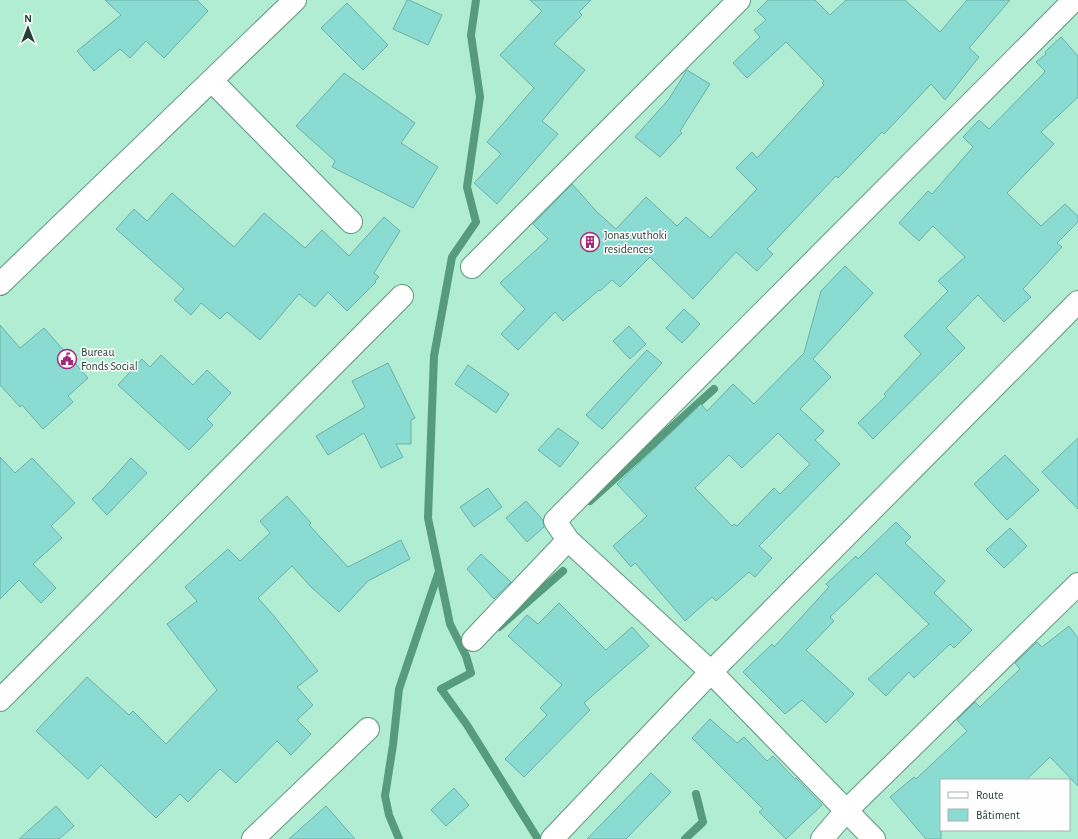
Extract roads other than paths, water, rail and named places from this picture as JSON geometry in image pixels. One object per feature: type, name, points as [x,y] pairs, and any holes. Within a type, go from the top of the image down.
[{"type":"street","points":[[0,284],[295,0]]},
{"type":"street","points":[[472,266],[739,0]]},
{"type":"street","points":[[874,839],[711,672],[568,540],[555,521],[1074,3]]},
{"type":"street","points":[[212,81],[351,222]]},
{"type":"street","points":[[0,700],[402,296]]},
{"type":"street","points":[[553,838],[711,672],[1078,302]]},
{"type":"street","points":[[473,640],[568,540]]},
{"type":"street","points":[[822,839],[846,811],[1078,584]]},
{"type":"street","points":[[253,839],[368,729]]},
{"type":"waterway","points":[[476,0],[471,35],[480,97],[467,187],[476,222],[452,257],[434,356],[428,518],[450,624],[466,656],[471,673],[441,689],[467,725],[538,839]]},
{"type":"waterway","points":[[590,501],[714,389]]},
{"type":"waterway","points":[[499,627],[563,571]]},
{"type":"waterway","points":[[399,839],[389,815],[385,796],[393,745],[399,689],[438,574]]},
{"type":"waterway","points":[[685,839],[703,822],[696,794]]},
{"type":"place","name":"Jonas vuthoki residences","points":[[590,242]]},
{"type":"place","name":"Bureau Fonds Social","points":[[67,359]]}]
